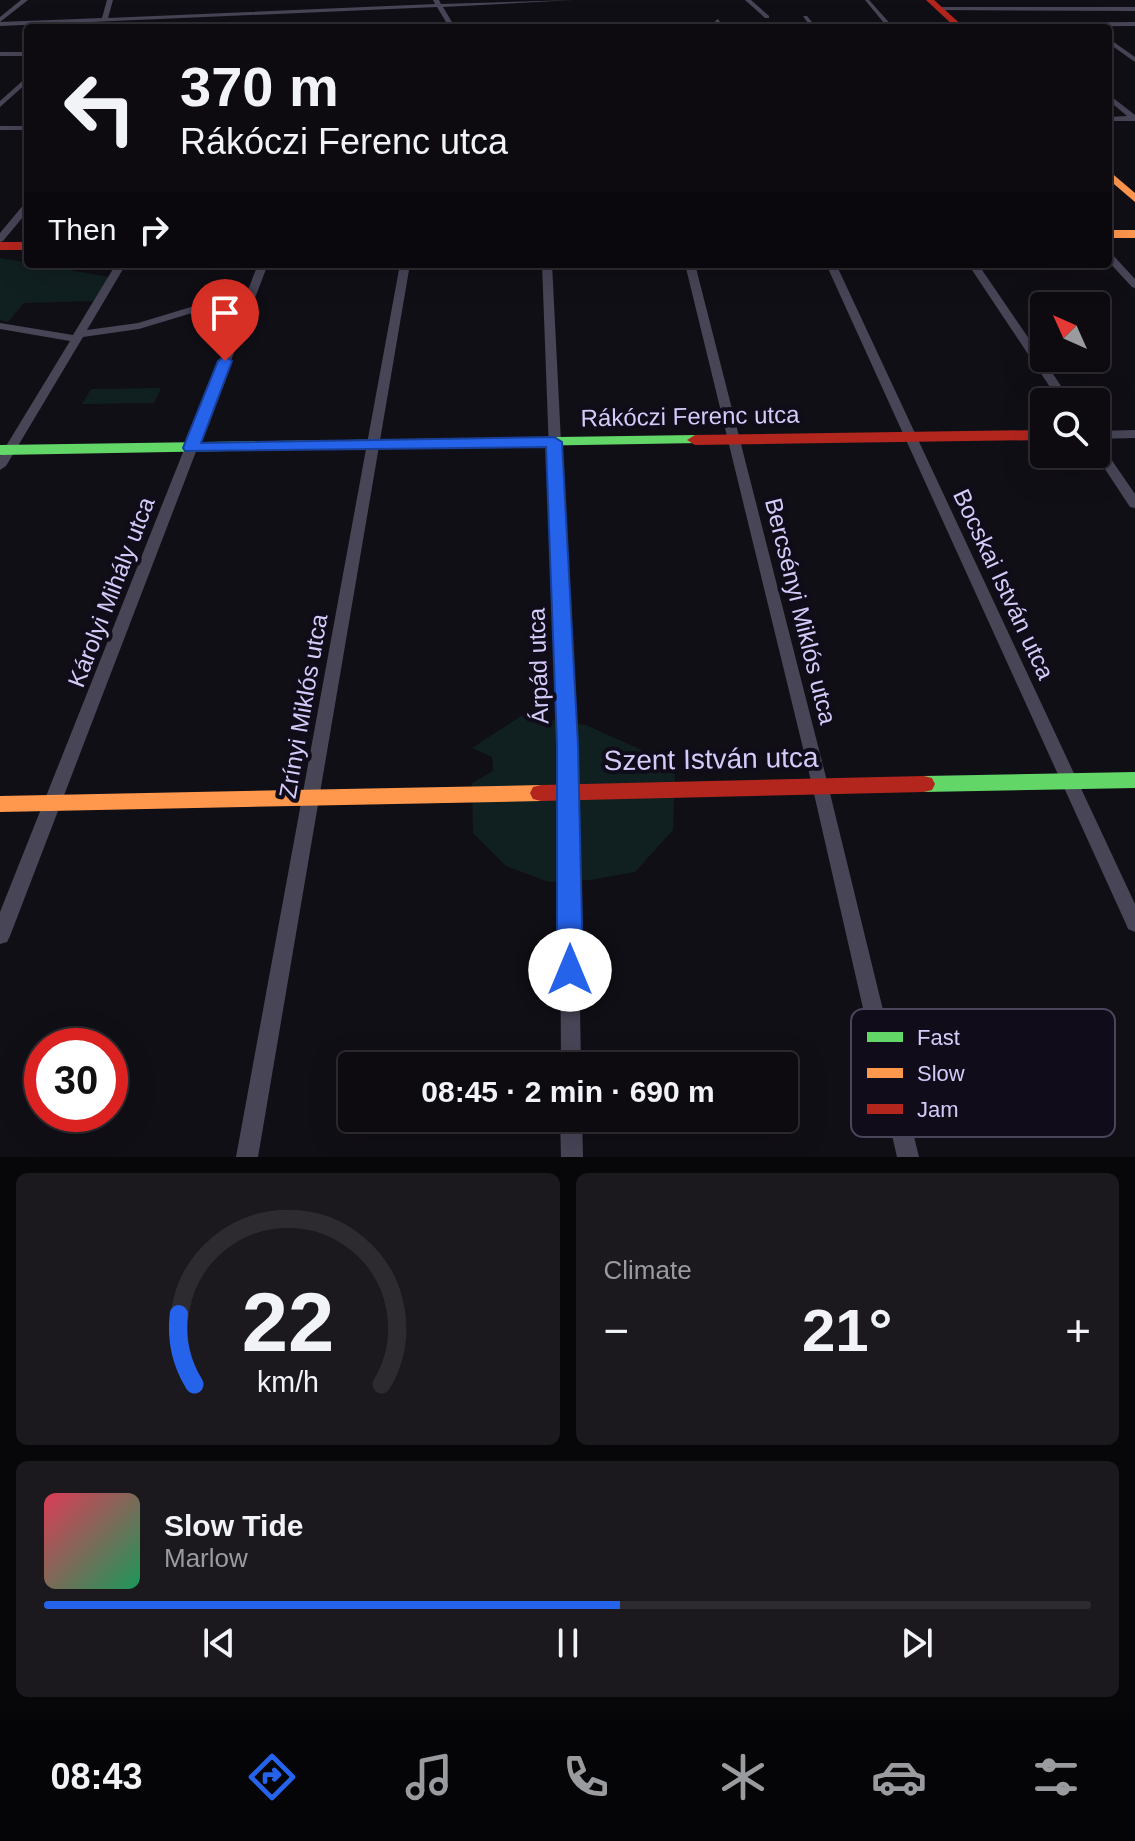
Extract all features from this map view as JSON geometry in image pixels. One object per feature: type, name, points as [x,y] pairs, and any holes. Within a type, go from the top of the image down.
[{"type":"street","points":[[0,22],[25,0]]},
{"type":"street","points":[[105,18],[110,0]]},
{"type":"street","points":[[0,22],[438,2],[571,0]]},
{"type":"street","points":[[748,0],[767,17]]},
{"type":"street","points":[[867,1],[887,24]]},
{"type":"street","points":[[438,2],[449,24]]},
{"type":"street","points":[[936,4],[1135,9]]},
{"type":"street","points":[[936,4],[957,24]]},
{"type":"street","points":[[805,17],[811,24]]},
{"type":"street","points":[[1112,25],[1135,24]]},
{"type":"street","points":[[1112,43],[1135,60]]},
{"type":"street","points":[[0,54],[24,54]]},
{"type":"street","points":[[0,105],[24,82]]},
{"type":"street","points":[[1112,99],[1135,119]]},
{"type":"street","points":[[1112,119],[1135,119]]},
{"type":"street","points":[[0,128],[24,128]]},
{"type":"street","points":[[1112,177],[1135,199]]},
{"type":"street","points":[[0,239],[24,210]]},
{"type":"street","points":[[1112,234],[1135,234]]},
{"type":"street","points":[[0,246],[24,246]]},
{"type":"street","points":[[1112,259],[1135,285]]},
{"type":"street","points":[[0,466],[5,450],[119,268]]},
{"type":"street","name":"Károlyi Mihály utca","points":[[0,936],[261,268]]},
{"type":"street","name":"Zrínyi Miklós utca","points":[[247,1157],[404,268]]},
{"type":"street","name":"Árpád utca","points":[[547,268],[569,790],[571,1052]]},
{"type":"street","name":"Bercsényi Miklós utca","points":[[691,268],[873,1009]]},
{"type":"street","name":"Bocskai István utca","points":[[833,268],[1135,924]]},
{"type":"street","points":[[976,268],[1057,388]]},
{"type":"street","points":[[0,326],[77,337],[139,326],[201,307],[246,306]]},
{"type":"street","points":[[1110,435],[1135,434]]},
{"type":"street","name":"Rákóczi Ferenc utca","points":[[5,450],[1030,435]]},
{"type":"street","points":[[1110,467],[1135,504]]},
{"type":"street","name":"Szent István utca","points":[[0,804],[1135,780]]},
{"type":"street","points":[[571,1132],[572,1157]]},
{"type":"street","name":"Bercsényi Miklós utca","points":[[903,1137],[908,1157]]},
{"type":"shaded area","points":[[0,258],[24,262],[24,268],[57,268],[109,277],[95,301],[24,303],[8,322],[0,320]]},
{"type":"shaded area","points":[[161,388],[154,403],[82,404],[91,389]]},
{"type":"shaded area","points":[[521,716],[586,725],[655,756],[675,774],[673,830],[635,872],[590,880],[549,882],[506,866],[473,833],[472,783],[493,771],[492,757],[472,748]]},
{"type":"traffic: fast","points":[[0,450],[695,440]]},
{"type":"traffic: fast","points":[[924,784],[1135,780]]},
{"type":"traffic: slow","points":[[1112,177],[1135,199]]},
{"type":"traffic: slow","points":[[1112,234],[1135,234]]},
{"type":"traffic: slow","points":[[0,804],[541,793]]},
{"type":"traffic: jam","points":[[930,0],[957,24]]},
{"type":"traffic: jam","points":[[0,246],[24,246]]},
{"type":"traffic: jam","points":[[695,440],[1030,435]]},
{"type":"traffic: jam","points":[[541,793],[924,784]]},
{"type":"route","points":[[225,361],[191,448],[554,442],[569,790],[570,970]]}]
